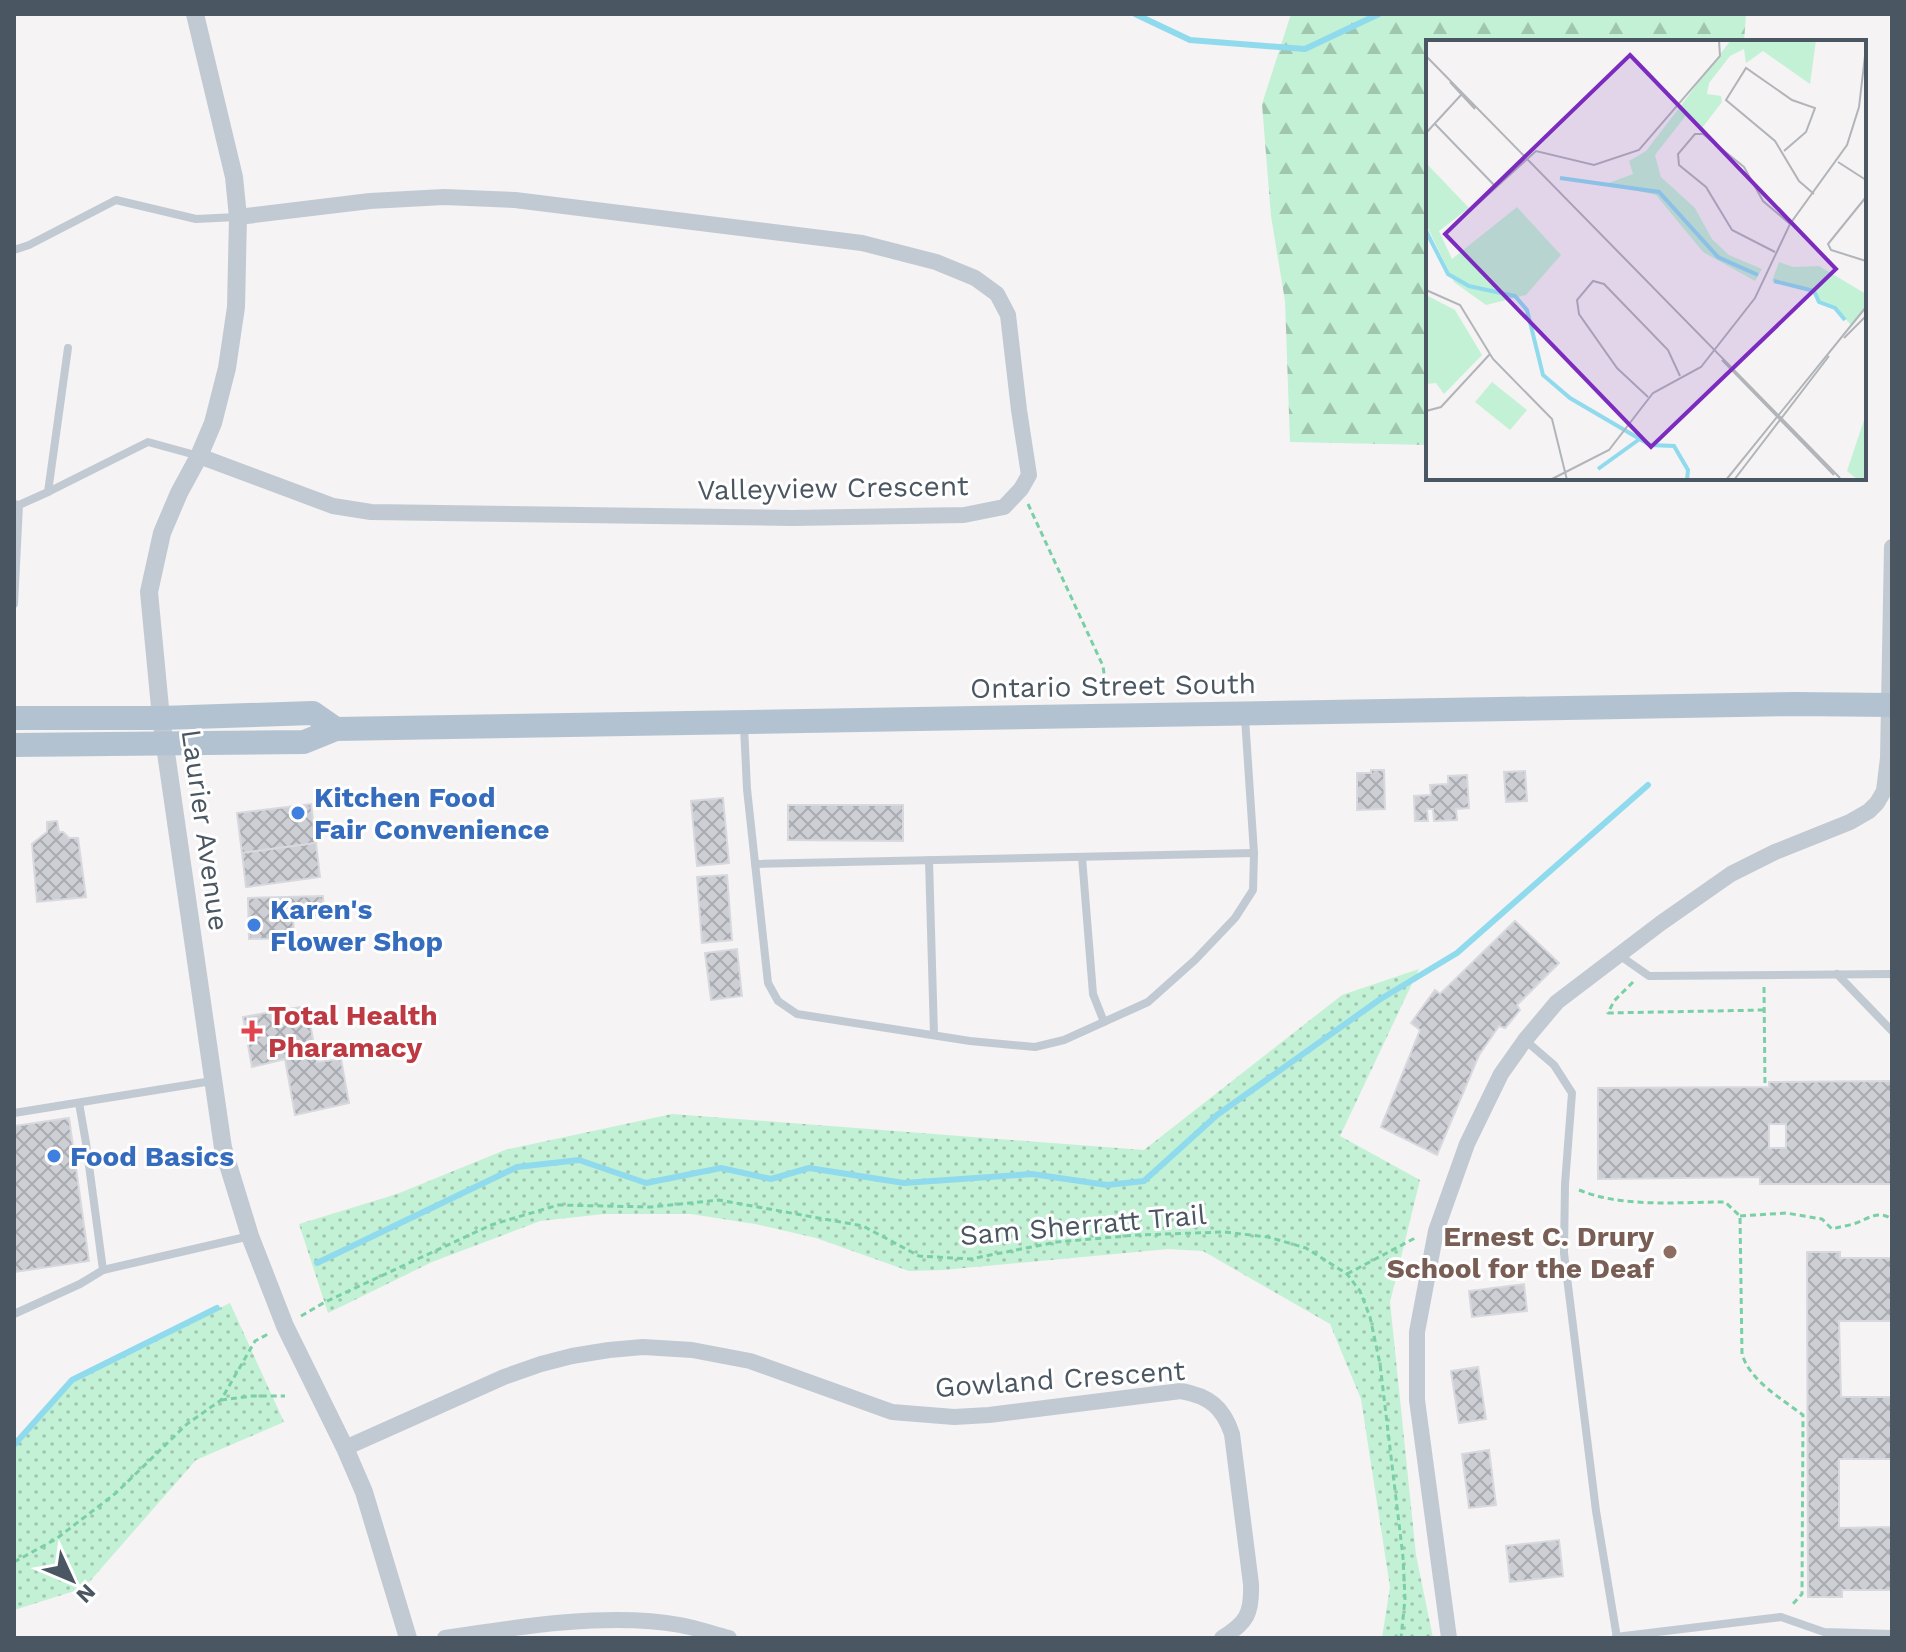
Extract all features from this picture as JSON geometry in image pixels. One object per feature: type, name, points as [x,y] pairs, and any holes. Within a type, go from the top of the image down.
[{"type":"main road","name":"Ontario Street South","points":[[14,745],[304,742],[336,729],[1891,705]]},
{"type":"main road","name":"Ontario Street South","points":[[14,718],[161,718],[313,713],[336,729]]},
{"type":"street","name":"Laurier Avenue","points":[[195,16],[234,177],[238,217],[236,307],[227,368],[213,423],[162,533],[149,592],[164,743],[223,1148],[250,1236],[285,1326],[364,1492],[408,1638]]},
{"type":"street","points":[[238,217],[370,201],[444,197],[515,200],[862,243],[936,262],[975,278],[997,294],[1008,315],[1029,475],[1021,489]]},
{"type":"street","name":"Valleyview Crescent","points":[[199,456],[333,506],[371,512],[792,518],[964,515],[1004,507],[1021,489]]},
{"type":"street","points":[[1449,1638],[1417,1400],[1417,1332],[1436,1231],[1467,1144],[1501,1074],[1557,1002],[1618,954],[1731,874],[1775,852],[1850,822],[1877,803],[1884,791],[1888,758],[1892,547]]},
{"type":"street","name":"Gowland Crescent","points":[[345,1448],[504,1377],[541,1364],[572,1356],[643,1347],[692,1350],[750,1361],[892,1412],[954,1417],[989,1415],[1181,1391],[1196,1394],[1211,1401],[1228,1420],[1251,1584],[1251,1609],[1234,1631],[1222,1638]]},
{"type":"street","points":[[445,1638],[550,1625],[625,1620],[681,1625],[729,1638]]},
{"type":"lane","points":[[14,250],[116,200],[196,219],[238,217]]},
{"type":"lane","points":[[48,492],[68,348]]},
{"type":"lane","points":[[14,604],[16,504],[48,492],[148,442],[199,456]]},
{"type":"lane","points":[[744,722],[747,789],[768,983],[778,1001],[797,1014],[970,1041],[1035,1047],[1064,1040],[1148,1002],[1195,960],[1235,918],[1253,890],[1254,853],[1245,713]]},
{"type":"lane","points":[[755,864],[1254,853]]},
{"type":"lane","points":[[1082,857],[1093,994],[1104,1022]]},
{"type":"lane","points":[[929,860],[934,1035]]},
{"type":"lane","points":[[1618,954],[1649,976],[1892,974]]},
{"type":"lane","points":[[1837,974],[1892,1031]]},
{"type":"lane","points":[[1525,1040],[1554,1065],[1572,1093],[1565,1184],[1564,1253],[1596,1511],[1616,1637],[1781,1617],[1824,1632],[1892,1634]]},
{"type":"lane","points":[[14,1113],[212,1081]]},
{"type":"lane","points":[[79,1103],[103,1270]]},
{"type":"lane","points":[[14,1314],[103,1270],[250,1236]]},
{"type":"path","points":[[1021,489],[1103,666],[1109,716]]},
{"type":"path","points":[[1641,971],[1614,1001],[1608,1013],[1764,1010]]},
{"type":"path","points":[[1764,975],[1765,1087]]},
{"type":"path","points":[[1565,1184],[1595,1196],[1620,1201],[1725,1202],[1740,1216],[1742,1354],[1745,1365],[1765,1386],[1803,1415],[1802,1594],[1781,1617]]},
{"type":"path","name":"Sam Sherratt Trail","points":[[221,1400],[255,1341],[325,1302],[491,1225],[558,1205],[651,1207],[719,1200],[863,1226],[919,1256],[970,1259],[1057,1242],[1137,1235],[1224,1232],[1268,1237],[1306,1248],[1347,1274],[1360,1291],[1370,1317],[1380,1364],[1403,1557],[1405,1599],[1401,1638]]},
{"type":"path","points":[[1740,1216],[1786,1213],[1822,1219],[1832,1229],[1856,1224],[1869,1215],[1886,1215],[1892,1219]]},
{"type":"path","points":[[1347,1274],[1436,1231]]},
{"type":"path","points":[[14,1562],[56,1539],[116,1493],[187,1424],[221,1400],[285,1396]]},
{"type":"green space","points":[[1291,14],[1746,14],[1744,40],[1426,40],[1426,445],[1290,442],[1285,301],[1271,216],[1262,104]]},
{"type":"green space","points":[[1419,969],[1340,1136],[1420,1180],[1390,1302],[1416,1555],[1433,1638],[1382,1638],[1390,1587],[1361,1399],[1330,1324],[1203,1251],[1168,1249],[909,1271],[816,1238],[755,1224],[691,1214],[604,1214],[540,1221],[432,1262],[328,1313],[299,1224],[397,1194],[505,1150],[672,1114],[1144,1150],[1342,995]]},
{"type":"green space","points":[[230,1303],[284,1422],[196,1460],[84,1588],[14,1610],[14,1445],[72,1380]]},
{"type":"building","points":[[1371,770],[1384,770],[1385,809],[1357,810],[1357,773],[1371,773]]},
{"type":"building","points":[[1525,771],[1527,801],[1506,802],[1504,772]]},
{"type":"building","points":[[1467,775],[1469,808],[1456,809],[1457,820],[1434,821],[1433,809],[1427,809],[1428,821],[1415,821],[1414,796],[1431,795],[1430,785],[1448,784],[1448,776]]},
{"type":"building","points":[[723,798],[729,863],[697,866],[691,801]]},
{"type":"building","points":[[311,804],[316,843],[242,853],[237,813]]},
{"type":"building","points":[[788,805],[903,805],[903,841],[788,840]]},
{"type":"building","points":[[57,821],[59,832],[69,838],[78,838],[86,897],[37,902],[32,844],[47,832],[47,822]]},
{"type":"building","points":[[316,843],[320,877],[246,887],[242,853]]},
{"type":"building","points":[[727,875],[732,940],[702,943],[697,877]]},
{"type":"building","points":[[323,896],[324,915],[293,916],[294,938],[249,939],[248,898]]},
{"type":"building","points":[[1515,921],[1559,963],[1517,1005],[1520,1010],[1505,1028],[1499,1026],[1479,1055],[1437,1155],[1381,1127],[1420,1030],[1411,1023],[1435,990],[1440,994]]},
{"type":"building","points":[[737,949],[742,996],[711,1000],[705,953]]},
{"type":"building","points":[[307,1006],[317,1062],[341,1059],[349,1103],[295,1115],[285,1059],[252,1067],[243,1017]]},
{"type":"building","points":[[1892,1081],[1892,1184],[1760,1184],[1760,1177],[1598,1179],[1598,1088],[1769,1087],[1769,1082]],"holes":[[[1769,1124],[1786,1124],[1786,1148],[1769,1148]]]},
{"type":"building","points":[[69,1118],[89,1261],[14,1272],[14,1126]]},
{"type":"building","points":[[1807,1252],[1840,1252],[1840,1258],[1892,1258],[1892,1321],[1839,1321],[1841,1397],[1892,1397],[1892,1459],[1839,1459],[1839,1528],[1892,1527],[1892,1590],[1842,1590],[1842,1597],[1808,1597]]},
{"type":"building","points":[[1524,1284],[1527,1311],[1472,1317],[1469,1291]]},
{"type":"building","points":[[1478,1367],[1486,1419],[1459,1423],[1451,1371]]},
{"type":"building","points":[[1489,1450],[1496,1505],[1469,1508],[1462,1454]]},
{"type":"building","points":[[1559,1540],[1563,1576],[1510,1582],[1506,1546]]},
{"type":"waterway","points":[[1135,14],[1190,40],[1305,49],[1379,14]]},
{"type":"waterway","points":[[317,1263],[517,1167],[579,1160],[646,1183],[721,1168],[771,1179],[809,1168],[904,1183],[1032,1174],[1107,1185],[1144,1181],[1217,1115],[1379,1000],[1457,953],[1648,785]]},
{"type":"waterway","points":[[14,1445],[72,1380],[217,1308]]},
{"type":"place","name":"Kitchen Food Fair Convenience","points":[[298,813]]},
{"type":"place","name":"Karen's Flower Shop","points":[[254,925]]},
{"type":"place","name":"Total Health Pharamacy","points":[[252,1031]]},
{"type":"place","name":"Food Basics","points":[[54,1156]]},
{"type":"place","name":"Ernest C. Drury School for the Deaf","points":[[1670,1252]]}]
